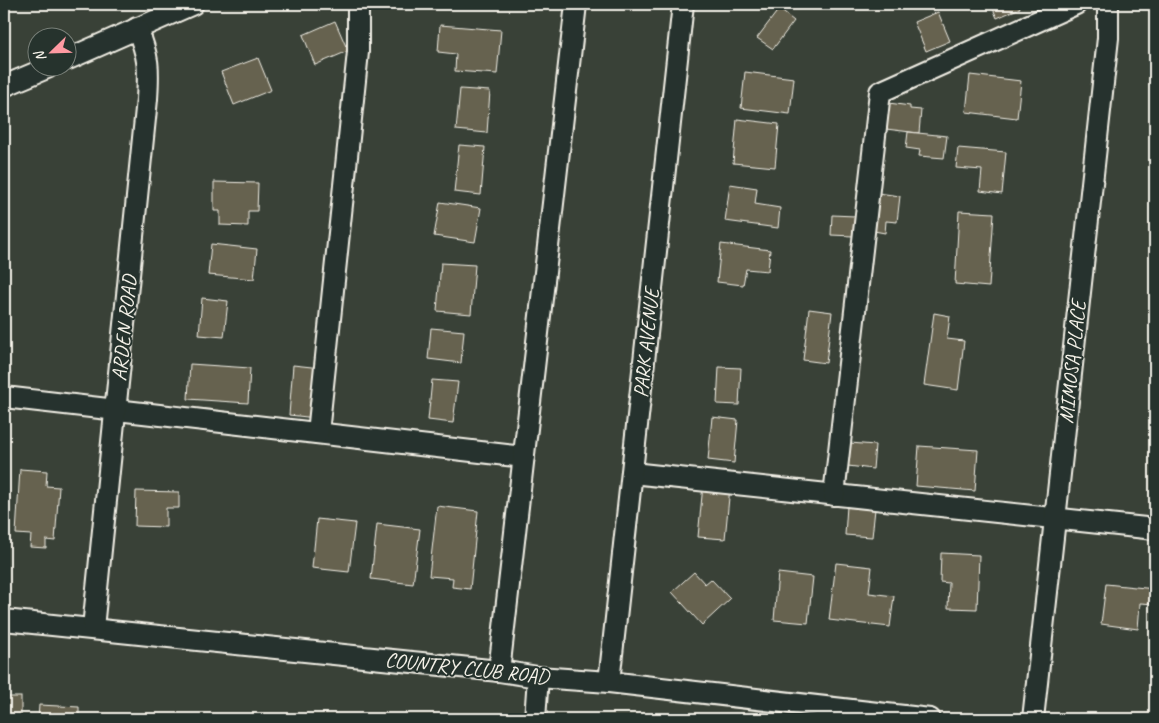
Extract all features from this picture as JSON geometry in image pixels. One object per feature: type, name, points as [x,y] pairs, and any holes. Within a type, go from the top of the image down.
[{"type":"street","points":[[78,55],[193,4]]},
{"type":"street","points":[[318,434],[358,52],[358,4]]},
{"type":"street","points":[[499,672],[576,4]]},
{"type":"street","name":"PARK AVENUE","points":[[608,682],[684,4]]},
{"type":"street","points":[[834,495],[880,92],[1076,4]]},
{"type":"street","name":"MIMOSA PLACE","points":[[1033,719],[1108,38],[1108,4]]},
{"type":"street","name":"ARDEN ROAD","points":[[93,628],[148,90],[149,66],[146,50],[137,28]]},
{"type":"street","points":[[4,86],[28,76]]},
{"type":"street","points":[[4,397],[524,457]]},
{"type":"street","points":[[632,473],[1155,529]]},
{"type":"street","name":"COUNTRY CLUB ROAD","points":[[4,620],[538,677],[608,682],[930,719]]},
{"type":"street","points":[[535,719],[538,677]]},
{"type":"building","points":[[991,4],[1018,4],[1020,8],[997,18]]},
{"type":"building","points":[[779,9],[794,21],[773,49],[757,38]]},
{"type":"building","points":[[938,12],[950,41],[926,51],[914,22]]},
{"type":"building","points":[[335,21],[348,51],[315,65],[303,35]]},
{"type":"building","points":[[440,25],[501,30],[497,74],[455,71],[456,54],[438,52]]},
{"type":"building","points":[[258,58],[271,90],[234,105],[221,72]]},
{"type":"building","points":[[745,72],[794,78],[790,114],[741,108]]},
{"type":"building","points":[[970,75],[1021,81],[1017,118],[966,112]]},
{"type":"building","points":[[460,89],[490,91],[487,133],[456,130]]},
{"type":"building","points":[[889,103],[910,106],[910,109],[921,110],[919,133],[886,129]]},
{"type":"building","points":[[737,119],[779,124],[775,167],[733,163]]},
{"type":"building","points":[[908,132],[947,136],[944,158],[919,156],[920,150],[906,148]]},
{"type":"building","points":[[459,145],[485,147],[481,195],[454,192]]},
{"type":"building","points":[[958,148],[1006,152],[1002,194],[980,191],[982,170],[956,168]]},
{"type":"building","points":[[214,182],[258,183],[257,211],[248,211],[248,226],[220,225],[220,211],[214,211]]},
{"type":"building","points":[[730,184],[757,188],[755,204],[780,208],[778,228],[725,221]]},
{"type":"building","points":[[878,193],[900,196],[897,222],[886,221],[885,233],[874,231]]},
{"type":"building","points":[[440,202],[481,208],[475,242],[434,236]]},
{"type":"building","points":[[959,211],[994,213],[989,287],[955,284]]},
{"type":"building","points":[[832,215],[855,216],[853,236],[831,235]]},
{"type":"building","points":[[211,244],[257,249],[254,279],[208,275]]},
{"type":"building","points":[[721,244],[770,250],[768,271],[746,269],[743,285],[717,282]]},
{"type":"building","points":[[441,263],[475,265],[471,314],[437,311]]},
{"type":"building","points":[[202,298],[228,301],[224,337],[199,335]]},
{"type":"building","points":[[809,309],[832,312],[826,363],[803,360]]},
{"type":"building","points":[[934,313],[950,316],[947,339],[964,341],[958,390],[924,385]]},
{"type":"building","points":[[431,328],[464,331],[461,363],[428,359]]},
{"type":"building","points":[[190,364],[250,368],[248,403],[188,399]]},
{"type":"building","points":[[293,365],[321,368],[316,418],[289,415]]},
{"type":"building","points":[[719,367],[741,368],[739,405],[717,404]]},
{"type":"building","points":[[432,380],[458,382],[453,423],[428,420]]},
{"type":"building","points":[[712,417],[738,420],[734,463],[708,460]]},
{"type":"building","points":[[850,443],[875,445],[873,469],[848,466]]},
{"type":"building","points":[[919,446],[978,450],[975,491],[916,486]]},
{"type":"building","points":[[20,469],[47,471],[46,486],[59,487],[55,541],[46,540],[46,548],[30,547],[31,535],[16,534]]},
{"type":"building","points":[[703,485],[730,487],[725,539],[698,537]]},
{"type":"building","points":[[136,491],[179,492],[179,508],[166,508],[166,527],[135,526]]},
{"type":"building","points":[[437,506],[478,511],[470,589],[452,587],[453,578],[429,576]]},
{"type":"building","points":[[847,506],[875,509],[872,537],[845,535]]},
{"type":"building","points":[[317,519],[355,523],[349,572],[312,568]]},
{"type":"building","points":[[377,524],[420,529],[413,584],[371,579]]},
{"type":"building","points":[[941,553],[979,555],[977,609],[948,608],[949,583],[940,582]]},
{"type":"building","points":[[836,563],[872,567],[869,593],[894,596],[890,627],[829,620]]},
{"type":"building","points":[[694,572],[705,584],[711,579],[730,599],[702,625],[672,592]]},
{"type":"building","points":[[778,573],[813,577],[808,623],[774,620]]},
{"type":"building","points":[[1106,584],[1155,589],[1155,604],[1140,603],[1138,629],[1101,624]]},
{"type":"building","points":[[4,697],[21,697],[21,719],[4,719]]},
{"type":"building","points":[[39,705],[79,707],[79,719],[38,719]]},
{"type":"building","points":[[155,716],[177,717],[177,719],[154,719]]},
{"type":"building","points":[[97,717],[141,719],[96,719]]}]
